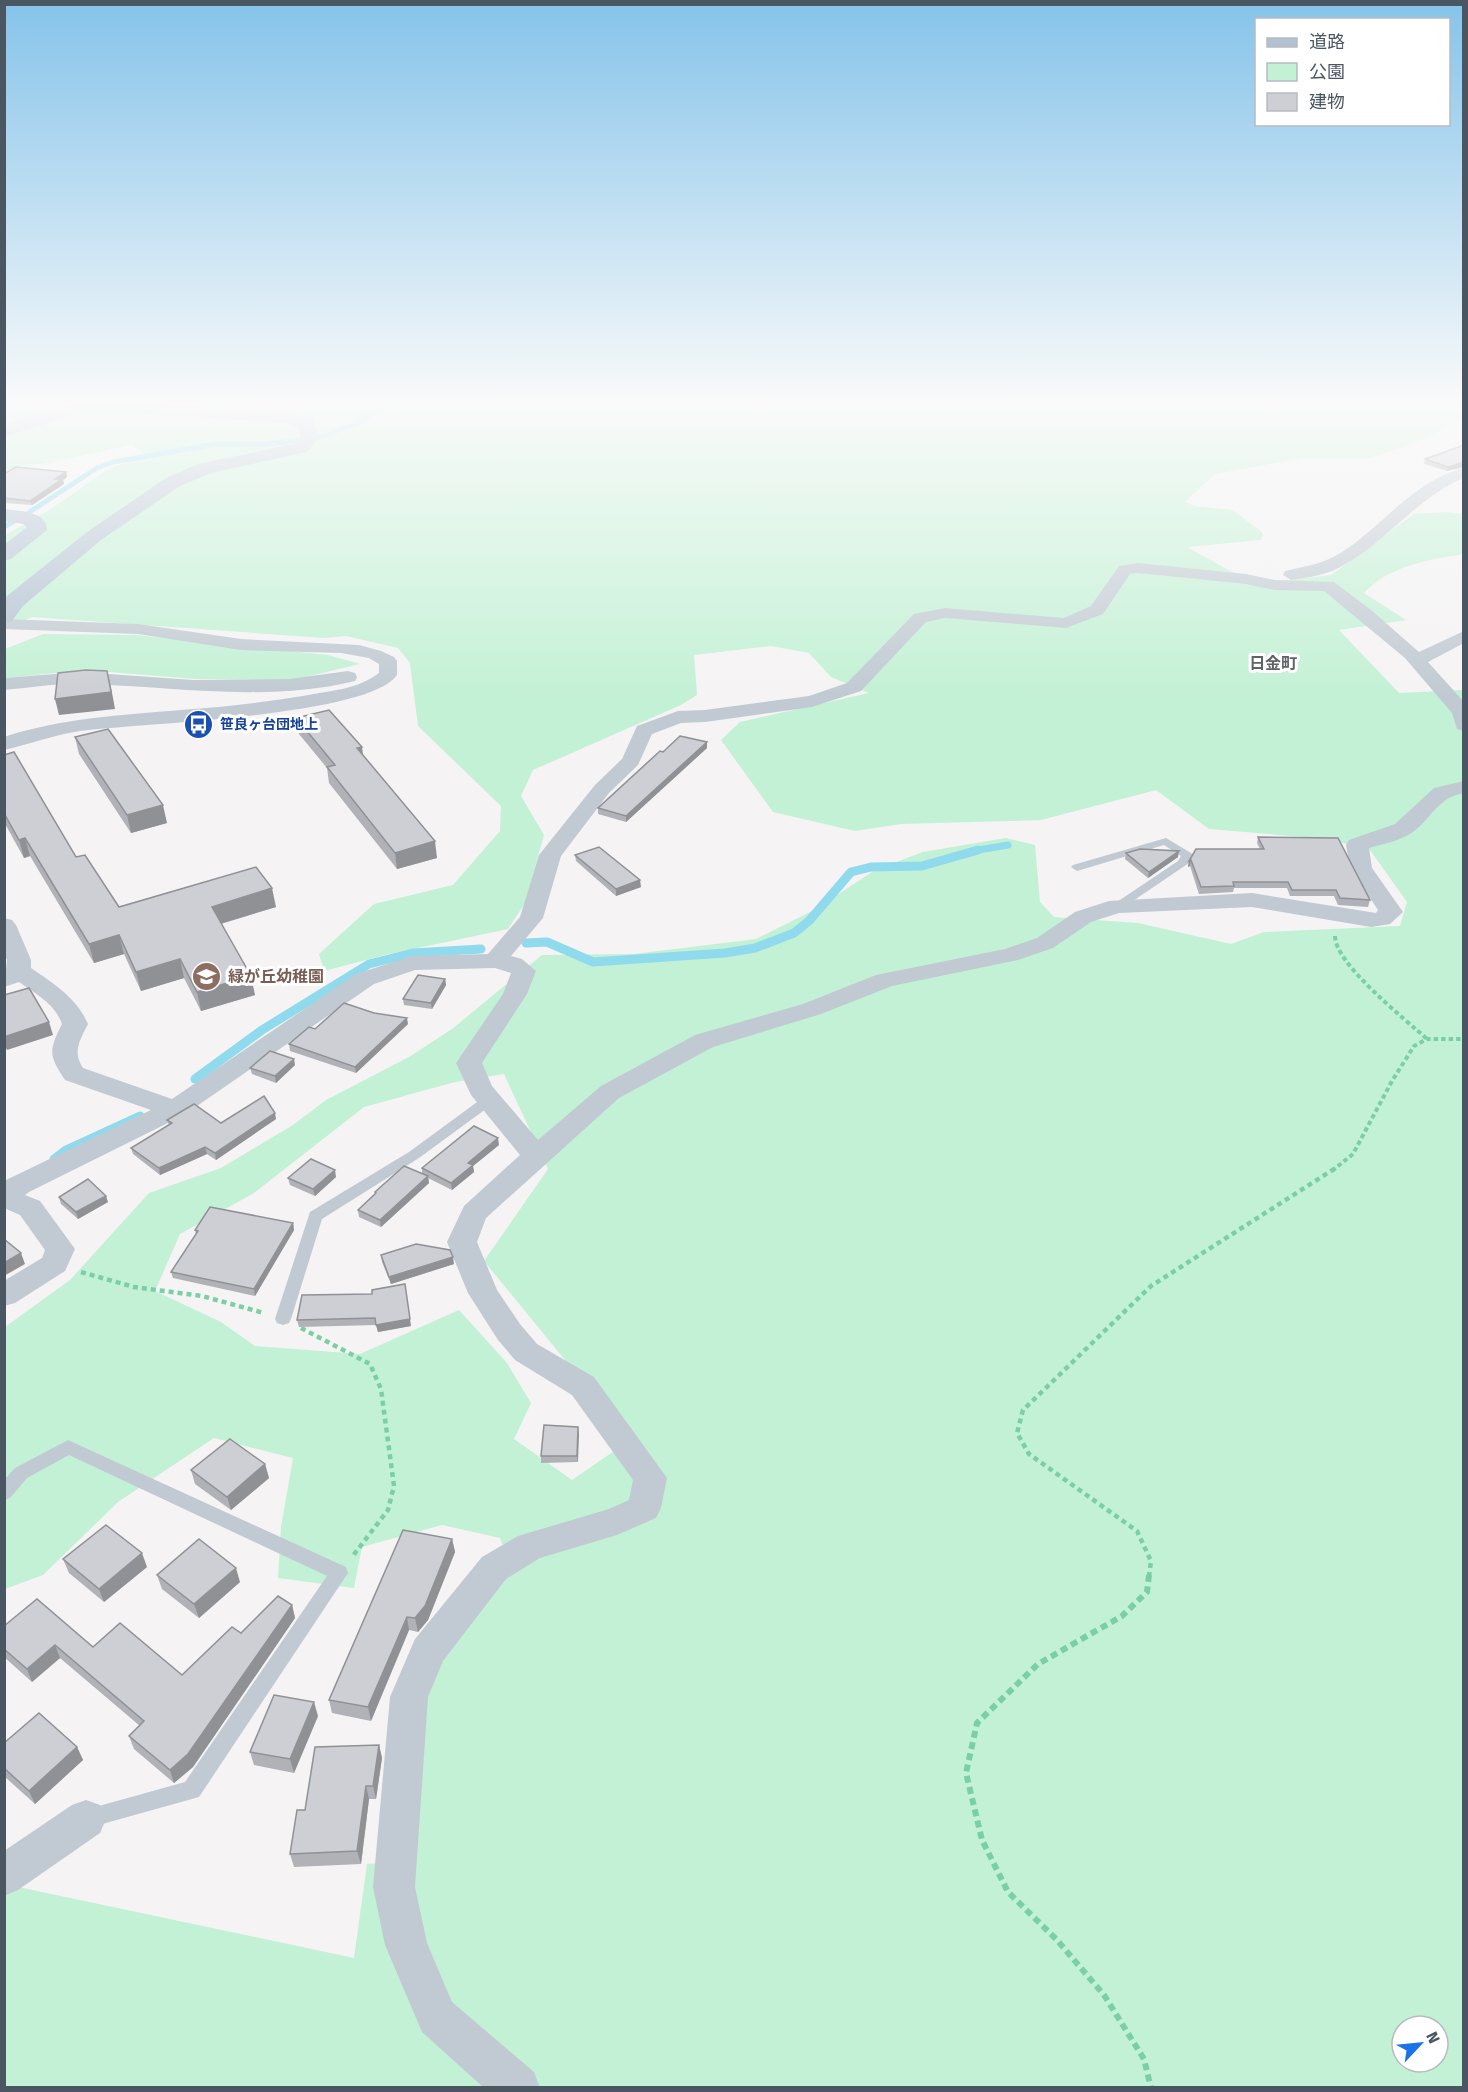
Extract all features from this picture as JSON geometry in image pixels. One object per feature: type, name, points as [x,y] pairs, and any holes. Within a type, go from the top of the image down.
[{"type":"main road","points":[[4,616],[15,601],[94,536],[147,500]]},
{"type":"main road","points":[[4,515],[29,519],[37,525],[37,530],[4,555]]},
{"type":"street","points":[[1246,579],[1287,576],[1326,568],[1371,539],[1414,500]]},
{"type":"street","points":[[495,961],[531,918],[550,855],[602,789],[631,761],[644,730],[678,717],[705,716],[812,701],[854,687],[920,618],[945,614],[1066,623],[1097,610],[1125,570],[1138,568],[1246,579],[1275,585],[1328,586],[1365,614],[1417,660],[1462,712],[1464,725]]},
{"type":"street","points":[[4,624],[181,633],[243,645],[278,648],[360,649],[377,654],[388,661],[388,675],[379,683],[357,692],[206,714],[104,722],[34,734],[4,744]]},
{"type":"street","points":[[4,642],[28,625]]},
{"type":"street","points":[[1417,660],[1464,636]]},
{"type":"street","points":[[4,684],[80,678],[193,686],[289,685],[357,676],[388,675]]},
{"type":"street","points":[[518,2088],[437,2017],[406,1945],[394,1887],[409,1697],[428,1651],[494,1568],[530,1546],[617,1521],[644,1508],[650,1478],[584,1386],[526,1352],[509,1332],[483,1293],[462,1242],[474,1213],[610,1092],[704,1041],[812,1009],[885,980],[1010,955],[1045,943],[1083,917],[1117,906],[1252,900],[1371,920],[1382,919],[1391,912],[1361,868],[1357,845],[1404,828],[1438,793],[1447,788],[1464,787]]},
{"type":"street","points":[[4,925],[19,960],[12,976],[64,1004],[72,1014],[75,1024],[62,1051],[65,1063],[74,1074],[175,1109]]},
{"type":"street","points":[[4,1295],[55,1264],[60,1249],[30,1208],[4,1196],[19,1185],[175,1109],[365,979],[412,963],[495,961],[514,964],[524,971],[515,994],[469,1063],[480,1089],[536,1156]]},
{"type":"street","points":[[4,1876],[86,1819]]},
{"type":"lane","points":[[1077,867],[1166,842],[1187,855],[1183,862],[1117,906]]},
{"type":"lane","points":[[283,1319],[315,1215],[414,1155],[489,1100]]},
{"type":"lane","points":[[4,1494],[21,1473],[68,1447],[339,1573],[192,1790],[86,1819]]},
{"type":"path","points":[[1337,914],[1335,945],[1350,968],[1427,1039]]},
{"type":"path","points":[[1151,2088],[1144,2060],[1104,1995],[1057,1940],[1008,1892],[982,1840],[966,1773],[977,1723],[1038,1664],[1122,1616],[1147,1592],[1151,1562],[1137,1531],[1029,1454],[1017,1433],[1023,1410],[1151,1286],[1325,1176],[1353,1154],[1392,1081],[1414,1046],[1427,1039],[1464,1039]]},
{"type":"path","points":[[55,1264],[134,1287],[202,1296],[283,1319],[370,1364],[381,1389],[394,1486],[388,1510],[339,1573]]},
{"type":"green space","points":[[64,500],[1188,500],[1185,502],[1195,506],[1233,510],[1263,533],[1261,540],[1187,547],[1254,584],[1331,575],[1414,514],[1446,512],[1463,514],[1463,554],[1397,570],[1385,576],[1364,593],[1406,620],[1339,630],[1399,693],[1463,690],[1463,2087],[5,2087],[4,1884],[354,1958],[367,1864],[396,1862],[422,1665],[507,1557],[500,1538],[442,1525],[362,1547],[354,1588],[278,1578],[281,1527],[293,1458],[214,1438],[118,1502],[43,1575],[5,1589],[5,1327],[70,1280],[149,1193],[221,1168],[293,1125],[326,1100],[409,1057],[452,1029],[542,955],[634,954],[756,939],[816,909],[875,870],[923,852],[1006,838],[1035,845],[1040,902],[1054,917],[1138,923],[1231,944],[1264,932],[1400,926],[1407,902],[1370,850],[1327,839],[1209,829],[1156,790],[1041,820],[901,824],[855,831],[773,812],[721,740],[740,722],[869,693],[831,677],[809,653],[771,646],[694,655],[697,695],[681,705],[533,770],[521,796],[544,835],[525,903],[508,929],[385,955],[324,971],[319,954],[374,904],[453,885],[500,831],[501,806],[418,726],[410,663],[398,648],[346,636],[324,638],[32,617],[5,629],[5,535]],"holes":[[[504,1074],[548,1169],[484,1261],[596,1398],[633,1438],[572,1480],[514,1439],[531,1403],[507,1363],[459,1310],[360,1354],[255,1346],[221,1322],[155,1291],[180,1234],[254,1193],[364,1107],[455,1082]]]},
{"type":"green space","points":[[43,634],[137,635],[328,655],[360,664],[297,679],[194,679],[86,670],[5,678],[5,649]]},
{"type":"building","points":[[86,670],[107,671],[111,692],[55,699],[58,673]]},
{"type":"building","points":[[329,710],[362,747],[357,748],[435,841],[395,853],[327,767],[335,765],[296,718]]},
{"type":"building","points":[[108,729],[163,805],[127,815],[75,737]]},
{"type":"building","points":[[680,736],[707,742],[626,816],[598,808],[660,751],[663,752]]},
{"type":"building","points":[[14,752],[76,857],[85,855],[119,907],[256,867],[272,888],[212,907],[251,976],[197,992],[180,959],[136,972],[119,935],[89,944],[25,838],[19,840],[4,813],[4,755]]},
{"type":"building","points":[[1258,837],[1338,838],[1370,900],[1340,898],[1336,890],[1292,890],[1288,882],[1233,882],[1234,886],[1201,887],[1191,860],[1189,861],[1196,849],[1264,849]]},
{"type":"building","points":[[599,847],[640,880],[616,889],[575,855]]},
{"type":"building","points":[[1140,849],[1179,851],[1149,872],[1126,853]]},
{"type":"building","points":[[418,975],[445,979],[431,1003],[403,999]]},
{"type":"building","points":[[29,988],[49,1022],[4,1037],[4,995]]},
{"type":"building","points":[[344,1003],[374,1013],[407,1018],[355,1067],[289,1044],[309,1027],[315,1029]]},
{"type":"building","points":[[270,1051],[294,1059],[275,1076],[250,1068]]},
{"type":"building","points":[[264,1096],[275,1113],[215,1153],[205,1147],[159,1168],[131,1148],[172,1123],[167,1120],[194,1104],[221,1123]]},
{"type":"building","points":[[474,1126],[498,1138],[468,1163],[473,1165],[451,1183],[422,1168]]},
{"type":"building","points":[[311,1159],[335,1170],[313,1189],[288,1178]]},
{"type":"building","points":[[404,1166],[428,1176],[380,1220],[358,1210],[375,1192]]},
{"type":"building","points":[[88,1179],[106,1196],[76,1212],[59,1197]]},
{"type":"building","points":[[210,1207],[293,1223],[254,1289],[171,1272],[198,1231],[195,1230]]},
{"type":"building","points":[[4,1239],[21,1253],[4,1263]]},
{"type":"building","points":[[416,1244],[450,1250],[453,1257],[389,1277],[381,1255]]},
{"type":"building","points":[[405,1284],[410,1319],[376,1325],[375,1318],[297,1320],[302,1295],[372,1294],[372,1290]]},
{"type":"building","points":[[544,1425],[578,1427],[577,1456],[541,1456]]},
{"type":"building","points":[[230,1439],[265,1464],[227,1497],[191,1470]]},
{"type":"building","points":[[106,1525],[142,1553],[99,1589],[63,1559]]},
{"type":"building","points":[[403,1530],[452,1539],[425,1606],[415,1618],[407,1617],[368,1707],[329,1700]]},
{"type":"building","points":[[199,1539],[236,1568],[194,1604],[157,1575]]},
{"type":"building","points":[[278,1596],[292,1605],[188,1754],[170,1770],[129,1736],[144,1721],[55,1645],[27,1669],[4,1649],[4,1626],[37,1599],[93,1647],[120,1623],[182,1675],[232,1627],[241,1633]]},
{"type":"building","points":[[274,1695],[314,1702],[290,1759],[250,1752]]},
{"type":"building","points":[[39,1713],[77,1747],[29,1791],[4,1768],[4,1743]]},
{"type":"building","points":[[379,1745],[373,1786],[366,1786],[357,1851],[290,1854],[297,1810],[305,1810],[315,1747]]},
{"type":"waterway","points":[[28,513],[49,500]]},
{"type":"waterway","points":[[4,527],[14,521]]},
{"type":"waterway","points":[[977,850],[1008,845]]},
{"type":"waterway","points":[[526,943],[547,942],[593,962],[725,953],[755,948],[794,933],[809,921],[851,872],[871,867],[922,866],[977,850]]},
{"type":"waterway","points":[[195,1079],[262,1030],[369,964],[413,953],[481,949]]},
{"type":"waterway","points":[[54,1159],[66,1150],[140,1116]]},
{"type":"place","name":"笹良ヶ台団地上","points":[[199,724]]},
{"type":"place","name":"緑が丘幼稚園","points":[[207,976]]},
{"type":"district","name":"日金町","points":[[1273,663]]}]
